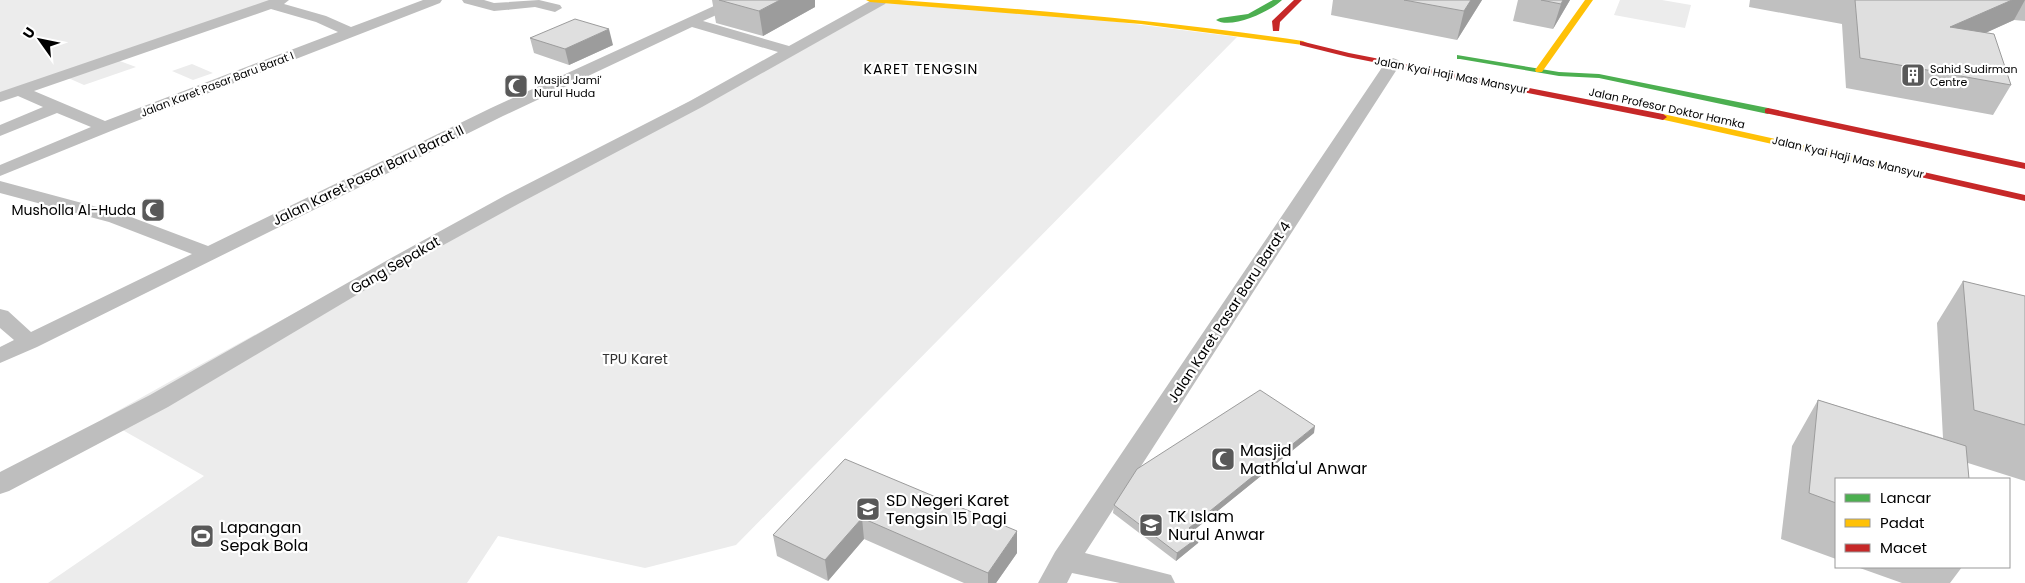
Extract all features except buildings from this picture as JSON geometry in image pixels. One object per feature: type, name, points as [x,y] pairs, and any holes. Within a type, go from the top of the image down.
[{"type":"main road","name":"Jalan Kyai Haji Mas Mansyur","points":[[875,0],[1129,20],[1236,32],[1305,44],[1392,64],[1516,86],[1732,131],[2025,198]]},
{"type":"main road","points":[[1012,0],[1103,7]]},
{"type":"main road","points":[[1220,20],[1254,16],[1265,11],[1278,0]]},
{"type":"main road","points":[[1276,29],[1276,21],[1298,0]]},
{"type":"main road","points":[[1539,70],[1589,0]]},
{"type":"main road","points":[[1139,10],[1323,36]]},
{"type":"main road","name":"Jalan Profesor Doktor Hamka","points":[[1305,44],[1627,94],[1842,136],[1996,172]]},
{"type":"main road","name":"Jalan Kyai Haji Mas Mansyur","points":[[1448,55],[1559,74],[1599,76],[1656,86],[2025,166]]},
{"type":"main road","name":"Jalan Profesor Doktor Hamka","points":[[1559,74],[1627,94],[2025,189]]},
{"type":"street","name":"Jalan Karet Pasar Baru Barat I","points":[[0,171],[106,127],[434,0]]},
{"type":"street","points":[[469,0],[494,7],[535,3],[555,8]]},
{"type":"street","name":"Jalan Karet Pasar Baru Barat II","points":[[0,356],[523,100],[738,0]]},
{"type":"street","name":"Gang Sepakat","points":[[0,484],[159,401],[452,232],[696,104],[792,51],[875,0]]},
{"type":"street","points":[[0,97],[276,2],[350,32]]},
{"type":"street","points":[[690,22],[792,51]]},
{"type":"street","name":"Jalan Karet Pasar Baru Barat 4","points":[[1058,571],[1392,64]]},
{"type":"street","points":[[18,90],[106,127]]},
{"type":"street","points":[[0,131],[56,107]]},
{"type":"street","points":[[0,186],[116,218],[209,253]]},
{"type":"street","points":[[0,316],[29,342]]},
{"type":"street","points":[[1058,571],[1110,569],[1161,583]]},
{"type":"green space","points":[[0,0],[279,0],[0,94]]},
{"type":"green space","name":"TPU Karet","points":[[879,0],[1040,12],[1237,37],[736,545],[645,568],[498,536],[467,583],[48,583],[204,476],[103,419],[393,260]]},
{"type":"green space","points":[[1620,0],[1662,0],[1691,5],[1685,28],[1614,15]]},
{"type":"green space","points":[[117,60],[136,67],[84,85],[66,77]]},
{"type":"green space","points":[[192,64],[213,73],[193,80],[172,71]]},
{"type":"traffic: fast","points":[[1220,20],[1236,19],[1251,15],[1265,9],[1278,0]]},
{"type":"traffic: fast","points":[[1460,57],[1559,74],[1599,76],[1768,111]]},
{"type":"traffic: slow","points":[[870,0],[1141,22],[1303,43]]},
{"type":"traffic: slow","points":[[1539,70],[1589,0]]},
{"type":"traffic: slow","points":[[1663,117],[1906,171]]},
{"type":"traffic: jam","points":[[1276,29],[1276,21],[1298,0]]},
{"type":"traffic: jam","points":[[1303,43],[1348,55],[1663,117]]},
{"type":"traffic: jam","points":[[1768,111],[2025,166]]},
{"type":"traffic: jam","points":[[1906,171],[2025,198]]},
{"type":"place","name":"Sahid Sudirman Centre","points":[[1913,75]]},
{"type":"place","name":"Masjid Jami' Nurul Huda","points":[[516,86]]},
{"type":"place","name":"Musholla Al-Huda","points":[[153,210]]},
{"type":"place","name":"Masjid Mathla'ul Anwar","points":[[1223,459]]},
{"type":"place","name":"SD Negeri Karet Tengsin 15 Pagi","points":[[868,509]]},
{"type":"place","name":"TK Islam Nurul Anwar","points":[[1151,525]]},
{"type":"place","name":"Lapangan Sepak Bola","points":[[202,536]]},
{"type":"district","name":"KARET TENGSIN","points":[[921,69]]}]
